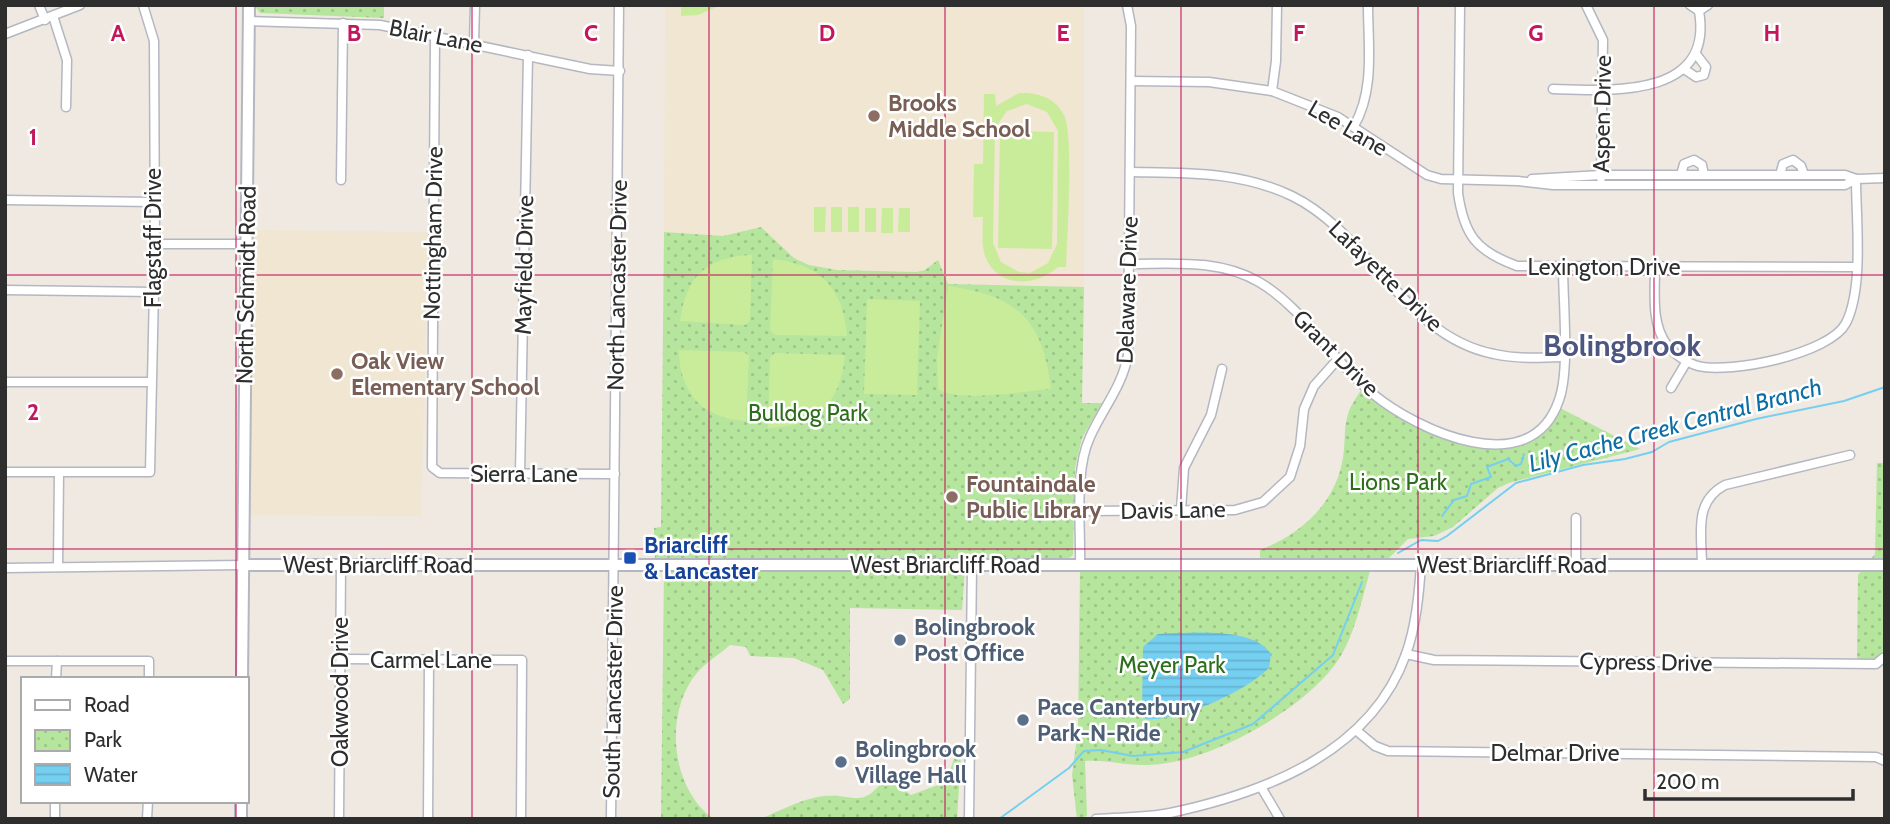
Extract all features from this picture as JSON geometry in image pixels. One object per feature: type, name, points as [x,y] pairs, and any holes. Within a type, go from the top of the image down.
[{"type":"street","points":[[39,5],[49,18],[67,60],[66,107]]},
{"type":"street","points":[[5,34],[80,5]]},
{"type":"street","name":"Flagstaff Drive","points":[[59,473],[150,472],[155,244],[154,41],[144,5]]},
{"type":"street","name":"North Schmidt Road","points":[[242,677],[249,5]]},
{"type":"street","points":[[474,43],[475,5]]},
{"type":"street","name":"North Lancaster Drive","points":[[614,565],[619,5]]},
{"type":"street","name":"Delaware Drive","points":[[1080,565],[1081,463],[1089,437],[1124,378],[1128,355],[1131,26],[1127,5]]},
{"type":"street","points":[[1272,91],[1276,61],[1276,5]]},
{"type":"street","points":[[1354,126],[1364,106],[1368,80],[1368,5]]},
{"type":"street","name":"Lexington Drive","points":[[1460,5],[1458,180],[1461,218],[1470,236],[1481,248],[1498,259],[1517,266],[1855,267]]},
{"type":"street","name":"Aspen Drive","points":[[1586,5],[1603,40],[1601,180]]},
{"type":"street","points":[[1553,89],[1602,91],[1642,86],[1684,69],[1696,54],[1702,34],[1699,11],[1690,5]]},
{"type":"street","points":[[1699,11],[1708,5]]},
{"type":"street","name":"Blair Lane","points":[[249,21],[380,25],[590,69],[620,71]]},
{"type":"street","points":[[341,180],[343,23]]},
{"type":"street","name":"Nottingham Drive","points":[[434,471],[431,461],[435,36]]},
{"type":"street","points":[[1684,69],[1696,77],[1704,75],[1705,64],[1696,54]]},
{"type":"street","name":"Mayfield Drive","points":[[520,474],[528,55]]},
{"type":"street","name":"Lee Lane","points":[[1131,81],[1209,82],[1272,91],[1320,108],[1354,126],[1422,173],[1458,180],[1518,181],[1553,185],[1681,175],[1844,175],[1856,179],[1885,178]]},
{"type":"street","name":"Lee Lane","points":[[1681,175],[1684,164],[1693,160],[1702,165],[1704,175]]},
{"type":"street","name":"Lee Lane","points":[[1780,175],[1783,164],[1793,160],[1801,166],[1804,175]]},
{"type":"street","name":"Lafayette Drive","points":[[1130,172],[1221,175],[1263,184],[1291,196],[1341,230],[1424,319],[1458,342],[1492,354],[1563,358]]},
{"type":"street","points":[[1655,267],[1656,320],[1667,345],[1687,361],[1718,369],[1811,351],[1840,332],[1850,314],[1855,267],[1856,179]]},
{"type":"street","name":"Lee Lane","points":[[1601,180],[1845,185],[1856,179]]},
{"type":"street","points":[[5,201],[154,202]]},
{"type":"street","points":[[155,244],[247,244]]},
{"type":"street","name":"Grant Drive","points":[[1129,264],[1209,265],[1249,277],[1279,296],[1372,394],[1409,418],[1447,435],[1488,446],[1530,435],[1548,421],[1555,411],[1563,388],[1563,267]]},
{"type":"street","points":[[5,290],[154,292]]},
{"type":"street","name":"Davis Lane","points":[[1082,511],[1235,510],[1263,502],[1290,478],[1300,446],[1304,409],[1314,386],[1338,359]]},
{"type":"street","points":[[1671,388],[1687,361]]},
{"type":"street","points":[[1181,510],[1184,468],[1211,415],[1222,369]]},
{"type":"street","points":[[5,382],[151,382]]},
{"type":"street","points":[[1702,566],[1704,503],[1711,493],[1725,485],[1850,455]]},
{"type":"street","name":"Sierra Lane","points":[[434,471],[615,474]]},
{"type":"street","points":[[5,472],[59,473],[58,567]]},
{"type":"street","points":[[1576,518],[1576,566]]},
{"type":"street","name":"West Briarcliff Road","points":[[5,568],[243,565],[1885,565]]},
{"type":"street","name":"Oakwood Drive","points":[[339,819],[341,565]]},
{"type":"street","name":"South Lancaster Drive","points":[[611,819],[614,565]]},
{"type":"street","points":[[969,819],[972,565]]},
{"type":"street","points":[[1096,819],[1169,816],[1261,787],[1322,758],[1357,731],[1393,681],[1406,654],[1417,607],[1421,565]]},
{"type":"street","name":"Cypress Drive","points":[[1406,654],[1434,660],[1876,664],[1883,658]]},
{"type":"street","name":"Carmel Lane","points":[[341,659],[522,660],[521,819]]},
{"type":"street","points":[[428,819],[429,660]]},
{"type":"street","points":[[5,661],[149,661],[149,677]]},
{"type":"street","points":[[56,677],[57,661]]},
{"type":"street","name":"Delmar Drive","points":[[1357,731],[1388,751],[1876,757],[1885,761]]},
{"type":"street","points":[[1261,787],[1279,819]]},
{"type":"shaded area","name":"Brooks Middle School","points":[[665,5],[1084,5],[1084,287],[948,284],[931,267],[916,272],[822,269],[794,258],[761,227],[723,236],[664,232]]},
{"type":"shaded area","name":"Oak View Elementary School","points":[[252,230],[428,232],[421,516],[248,515]]},
{"type":"green space","points":[[254,5],[384,5],[384,18],[260,13]]},
{"type":"green space","points":[[681,5],[721,5],[698,15],[681,16]]},
{"type":"green space","points":[[1019,93],[1032,93],[1056,104],[1064,115],[1067,126],[1069,188],[1066,267],[1058,267],[1049,274],[1029,281],[1008,279],[991,267],[983,247],[983,217],[973,217],[974,164],[983,164],[984,94],[995,94],[996,106]],"holes":[[[1027,104],[1047,112],[1058,131],[1057,244],[1048,263],[1030,273],[1019,272],[1001,262],[993,243],[995,128],[1007,111]]]},
{"type":"green space","points":[[1000,131],[1054,132],[1052,249],[998,248]]},
{"type":"green space","points":[[814,207],[826,207],[825,232],[814,232]]},
{"type":"green space","points":[[831,207],[842,207],[842,232],[831,232]]},
{"type":"green space","points":[[848,207],[859,207],[859,232],[848,232]]},
{"type":"green space","points":[[865,208],[876,208],[876,232],[865,232]]},
{"type":"green space","points":[[882,208],[893,208],[893,233],[881,233]]},
{"type":"green space","points":[[899,208],[910,208],[910,232],[898,232]]},
{"type":"green space","name":"Bulldog Park","points":[[761,227],[794,258],[809,265],[837,270],[916,272],[925,270],[938,260],[948,284],[1084,287],[1082,403],[1102,403],[1082,438],[1075,468],[1073,555],[1068,559],[655,559],[654,528],[661,527],[664,232],[723,236]]},
{"type":"green space","points":[[752,255],[750,321],[745,325],[680,321],[687,292],[701,272],[722,260]]},
{"type":"green space","points":[[773,259],[805,267],[827,282],[841,305],[847,336],[775,335],[770,330]]},
{"type":"green space","points":[[948,286],[992,296],[1009,304],[1022,315],[1033,328],[1041,345],[1051,389],[975,396],[947,393],[938,389],[937,358]]},
{"type":"green space","points":[[867,299],[920,301],[917,395],[864,394]]},
{"type":"green space","points":[[679,350],[744,352],[749,356],[746,421],[717,415],[696,401],[683,379]]},
{"type":"green space","points":[[775,353],[845,355],[838,387],[823,409],[800,423],[768,428],[770,357]]},
{"type":"green space","name":"Lions Park","points":[[1361,390],[1409,422],[1436,436],[1464,445],[1491,449],[1517,445],[1540,432],[1560,408],[1640,449],[1509,483],[1498,488],[1453,527],[1434,536],[1408,539],[1387,560],[1260,560],[1260,550],[1301,527],[1331,493],[1342,463],[1348,414]]},
{"type":"green space","points":[[1877,463],[1885,463],[1885,660],[1857,660],[1858,575],[1875,554]]},
{"type":"green space","points":[[965,569],[962,610],[850,608],[850,699],[843,704],[823,670],[794,658],[750,656],[746,647],[730,645],[709,662],[697,673],[686,690],[676,729],[681,771],[688,790],[714,819],[661,819],[664,572]]},
{"type":"green space","name":"Meyer Park","points":[[1080,571],[1370,571],[1356,620],[1341,656],[1318,684],[1298,701],[1248,734],[1194,757],[1144,765],[1085,761],[1087,816],[1077,819],[1072,775],[1078,730]]},
{"type":"green space","points":[[955,756],[961,757],[957,819],[760,819],[816,797],[863,797],[876,789],[884,779],[890,779],[911,795],[946,782]]},
{"type":"water","points":[[1219,633],[1250,639],[1271,654],[1269,668],[1244,687],[1211,704],[1175,716],[1145,719],[1142,710],[1143,647],[1158,634]]},
{"type":"waterway","name":"Lily Cache Creek Central Branch","points":[[1398,553],[1421,540],[1438,541],[1447,536],[1516,483],[1583,465],[1652,452],[1669,442],[1756,419],[1844,401],[1885,387]]},
{"type":"waterway","points":[[1442,516],[1454,500],[1467,496],[1471,484],[1491,477],[1487,467],[1508,459],[1516,466],[1521,464],[1524,454]]},
{"type":"waterway","points":[[999,819],[1069,768],[1084,751],[1101,750],[1133,756],[1183,752],[1253,724],[1333,655],[1362,582]]},
{"type":"place","name":"Brooks Middle School","points":[[874,116]]},
{"type":"place","name":"Oak View Elementary School","points":[[337,374]]},
{"type":"place","name":"Fountaindale Public Library","points":[[952,497]]},
{"type":"place","name":"Briarcliff & Lancaster","points":[[630,558]]},
{"type":"place","name":"Bolingbrook Post Office","points":[[900,640]]},
{"type":"place","name":"Pace Canterbury Park-N-Ride","points":[[1023,720]]},
{"type":"place","name":"Bolingbrook Village Hall","points":[[841,762]]},
{"type":"district","name":"Bolingbrook","points":[[1622,345]]}]
